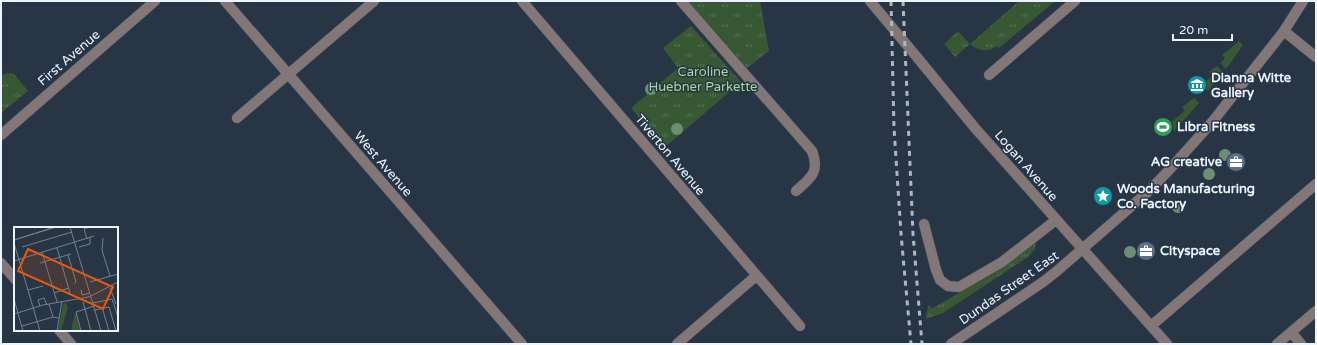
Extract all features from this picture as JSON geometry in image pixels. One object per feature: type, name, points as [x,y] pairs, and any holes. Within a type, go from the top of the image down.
[{"type":"street","name":"First Avenue","points":[[1,135],[154,1]]},
{"type":"street","name":"West Avenue","points":[[225,1],[522,344]]},
{"type":"street","points":[[237,118],[374,1]]},
{"type":"street","name":"Tiverton Avenue","points":[[522,1],[800,326]]},
{"type":"street","points":[[681,1],[812,151],[815,160],[815,169],[811,178],[796,191]]},
{"type":"street","name":"Logan Avenue","points":[[870,1],[975,128],[1167,344]]},
{"type":"street","points":[[989,74],[1074,1]]},
{"type":"street","name":"Dundas Street East","points":[[951,344],[1043,282],[1150,190],[1206,128],[1284,31],[1303,1]]},
{"type":"street","points":[[1284,31],[1316,57]]},
{"type":"street","points":[[1151,326],[1316,184]]},
{"type":"street","points":[[924,224],[940,280],[948,286],[959,287],[1002,262],[1056,220]]},
{"type":"street","points":[[1,263],[14,278]]},
{"type":"street","points":[[678,344],[756,276]]},
{"type":"street","points":[[1278,344],[1316,311]]},
{"type":"street","points":[[60,331],[71,344]]},
{"type":"street","points":[[1291,332],[1301,344]]},
{"type":"green space","points":[[760,1],[769,51],[747,68],[689,2]]},
{"type":"green space","points":[[1019,1],[1055,1],[999,48],[997,46],[990,50],[983,50],[970,44]]},
{"type":"green space","name":"Caroline Huebner Parkette","points":[[691,26],[741,82],[665,147],[631,108],[678,68],[663,48]]},
{"type":"green space","points":[[958,31],[970,44],[955,57],[944,44]]},
{"type":"green space","points":[[1239,41],[1243,45],[1226,69],[1220,63],[1225,58],[1222,55]]},
{"type":"green space","points":[[1217,66],[1223,72],[1208,91],[1203,84],[1212,76],[1209,72]]},
{"type":"green space","points":[[10,73],[14,74],[28,91],[1,113],[1,75]]},
{"type":"green space","points":[[1194,98],[1199,103],[1174,131],[1169,124],[1185,111],[1182,107]]},
{"type":"green space","points":[[1036,242],[1035,249],[1028,257],[943,313],[926,319],[928,305],[933,308],[993,274]]},
{"type":"railway","points":[[891,1],[894,128],[901,234],[911,344]]},
{"type":"railway","points":[[903,1],[913,234],[922,344]]},
{"type":"place","name":"Dianna Witte Gallery","points":[[1197,85]]},
{"type":"place","name":"Libra Fitness","points":[[1163,127]]},
{"type":"place","name":"AG creative","points":[[1236,162]]},
{"type":"place","name":"Woods Manufacturing Co. Factory","points":[[1103,196]]},
{"type":"place","name":"Cityspace","points":[[1146,251]]}]
